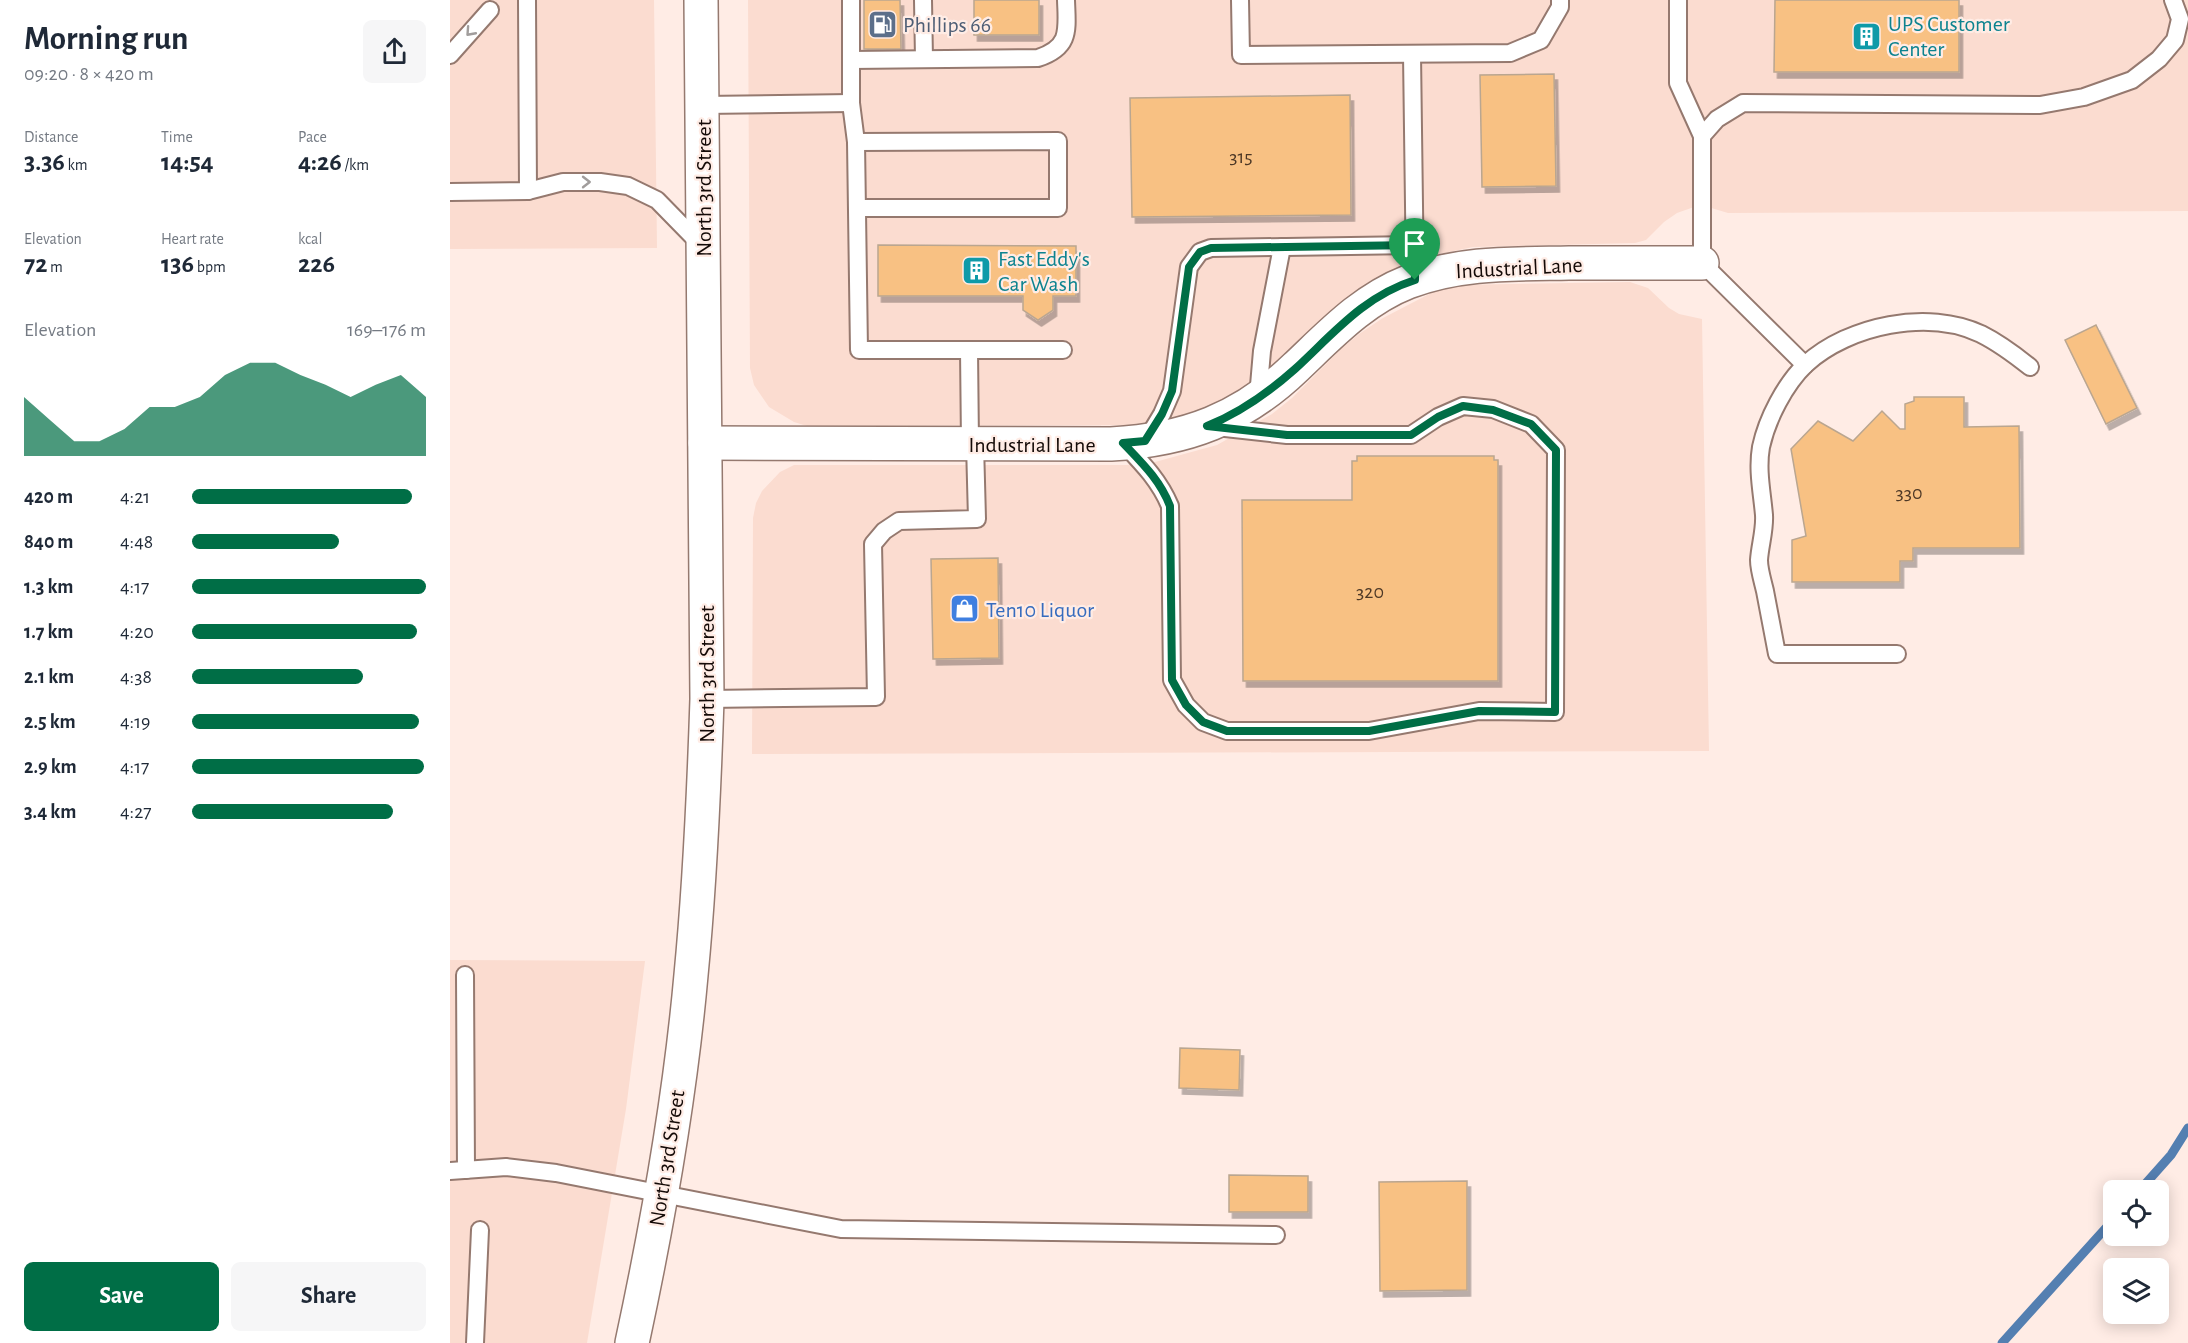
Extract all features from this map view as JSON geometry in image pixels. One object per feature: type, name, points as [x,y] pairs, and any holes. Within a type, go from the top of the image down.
[{"type":"main road","name":"North 3rd Street","points":[[632,1343],[678,1085],[691,978],[704,801],[707,699],[701,0]]},
{"type":"main road","name":"Industrial Lane","points":[[705,443],[1134,442],[1178,435],[1231,416],[1258,399],[1295,369],[1361,307],[1415,280],[1450,269],[1507,264],[1702,263]]},
{"type":"lane","points":[[527,0],[528,191]]},
{"type":"lane","points":[[850,0],[851,103],[856,142],[859,350],[1063,350]]},
{"type":"lane","points":[[923,0],[924,59]]},
{"type":"lane","points":[[851,60],[1038,58],[1052,53],[1061,45],[1067,32],[1066,0]]},
{"type":"lane","points":[[1240,0],[1240,55],[1510,53],[1541,40],[1560,8],[1560,0]]},
{"type":"lane","points":[[1678,0],[1678,83],[1702,136],[1702,263],[1805,365]]},
{"type":"lane","points":[[1702,136],[1716,119],[1743,104],[2040,105],[2084,97],[2132,80],[2158,59],[2175,40],[2180,19],[2173,0]]},
{"type":"lane","points":[[450,55],[490,10]]},
{"type":"lane","points":[[1412,54],[1415,280]]},
{"type":"lane","points":[[703,105],[851,103]]},
{"type":"lane","points":[[856,142],[1058,141],[1058,208],[857,208]]},
{"type":"lane","points":[[450,192],[528,191],[563,182],[600,182],[628,186],[657,201],[704,248]]},
{"type":"lane","points":[[1207,426],[1287,435],[1411,435],[1438,417],[1463,406],[1493,410],[1531,424],[1556,450],[1555,712],[1479,711],[1369,731],[1227,731],[1203,722],[1186,705],[1172,680],[1170,506],[1164,491],[1134,442],[1162,414],[1172,391],[1189,267],[1200,252],[1211,248],[1415,245]]},
{"type":"lane","points":[[1258,399],[1262,351],[1282,247]]},
{"type":"lane","points":[[1897,654],[1777,654],[1759,562],[1764,518],[1760,481],[1761,448],[1771,417],[1787,388],[1805,365],[1820,353],[1842,341],[1880,326],[1916,321],[1948,325],[1980,334],[2010,351],[2030,367]]},
{"type":"lane","points":[[707,699],[876,697],[873,544],[884,531],[899,521],[977,519],[969,350]]},
{"type":"lane","points":[[465,975],[458,1170],[506,1167],[556,1173],[841,1229],[1276,1235]]},
{"type":"lane","points":[[475,1343],[480,1230]]},
{"type":"shaded area","points":[[450,0],[654,0],[657,248],[450,249]]},
{"type":"shaded area","points":[[748,0],[2188,0],[2188,211],[1728,213],[1708,207],[1694,207],[1677,213],[1646,240],[1635,243],[1473,247],[1435,255],[1401,268],[1369,283],[1339,304],[1265,373],[1244,389],[1199,413],[1152,425],[807,426],[794,422],[769,407],[754,385],[750,368]]},
{"type":"shaded area","points":[[1630,282],[1648,288],[1669,308],[1679,314],[1702,319],[1709,751],[752,754],[753,518],[756,503],[762,491],[780,472],[794,465],[1126,465],[1155,462],[1217,445],[1272,414],[1359,334],[1383,318],[1435,291],[1453,285]]},
{"type":"shaded area","points":[[450,960],[645,961],[626,1109],[587,1343],[450,1343]]},
{"type":"building","name":"Phillips 66","points":[[864,0],[900,0],[901,49],[864,49]]},
{"type":"building","points":[[974,0],[1039,0],[1039,35],[974,35]]},
{"type":"building","name":"UPS Customer Center","points":[[1775,0],[1959,0],[1959,72],[1774,72]]},
{"type":"building","points":[[1554,74],[1556,186],[1482,187],[1480,75]]},
{"type":"building","points":[[1350,95],[1351,215],[1132,217],[1130,98]]},
{"type":"building","name":"Fast Eddy's Car Wash","points":[[878,245],[1076,246],[1076,296],[1053,296],[1053,310],[1038,320],[1023,310],[1023,296],[878,296]]},
{"type":"building","points":[[2096,325],[2137,408],[2106,424],[2065,340]]},
{"type":"building","points":[[1914,397],[1964,397],[1964,427],[2019,426],[2020,548],[1913,548],[1913,561],[1900,561],[1900,582],[1792,582],[1792,540],[1806,536],[1791,449],[1818,421],[1853,441],[1882,411],[1900,429],[1905,429],[1905,404],[1914,401]]},
{"type":"building","points":[[1357,456],[1494,456],[1494,460],[1498,460],[1498,681],[1243,681],[1242,500],[1352,500],[1352,461],[1357,461]]},
{"type":"building","name":"Ten10 Liquor","points":[[998,558],[999,658],[933,659],[931,559]]},
{"type":"building","points":[[1180,1048],[1240,1050],[1239,1090],[1179,1088]]},
{"type":"building","points":[[1229,1175],[1308,1176],[1308,1212],[1229,1212]]},
{"type":"building","points":[[1467,1181],[1467,1290],[1380,1291],[1379,1182]]},
{"type":"waterway","points":[[2149,1180],[2171,1155],[2188,1128]]},
{"type":"waterway","points":[[2002,1343],[2103,1231]]},
{"type":"place","name":"Phillips 66","points":[[882,24]]},
{"type":"place","name":"UPS Customer Center","points":[[1867,36]]},
{"type":"place","name":"Fast Eddy's Car Wash","points":[[977,271]]},
{"type":"place","name":"Ten10 Liquor","points":[[965,609]]},
{"type":"route","points":[[1415,245],[1415,280],[1361,307],[1295,369],[1258,399],[1231,416],[1207,426],[1287,435],[1411,435],[1438,417],[1463,406],[1493,410],[1531,424],[1556,450],[1555,712],[1479,711],[1369,731],[1227,731],[1203,722],[1186,705],[1172,680],[1170,506],[1164,491],[1150,471],[1123,443],[1145,441],[1162,414],[1172,391],[1189,267],[1200,252],[1211,248],[1415,245]]}]
